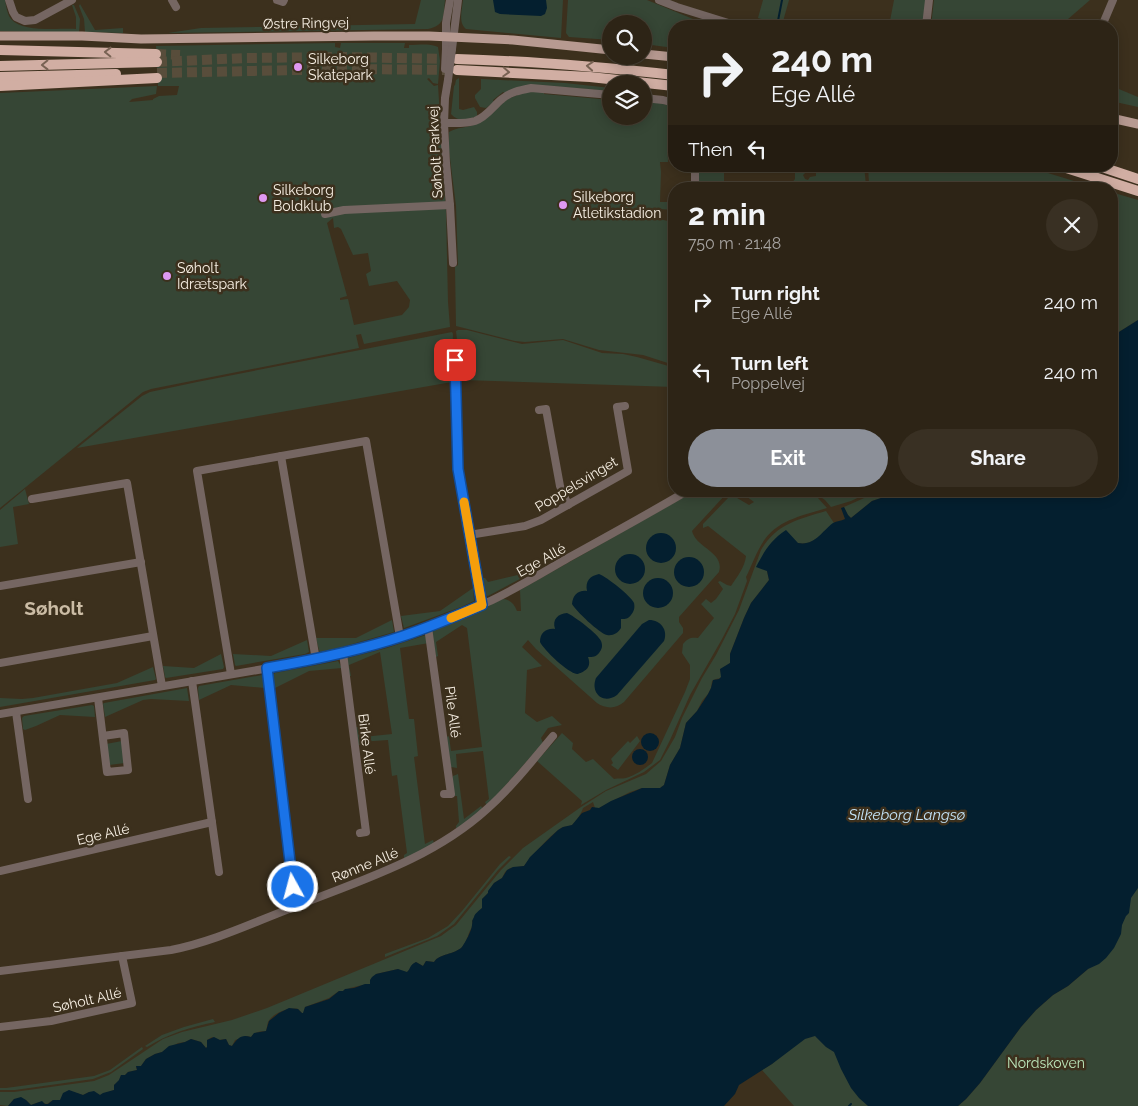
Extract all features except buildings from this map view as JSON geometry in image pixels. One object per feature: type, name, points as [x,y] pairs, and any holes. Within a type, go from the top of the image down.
[{"type":"highway","points":[[0,50],[156,58],[0,66]]},
{"type":"highway","points":[[457,59],[574,65],[668,74]]},
{"type":"highway","points":[[457,70],[590,77],[668,85]]},
{"type":"highway","points":[[0,77],[157,76],[0,86]]},
{"type":"highway","points":[[1080,172],[1112,182]]},
{"type":"highway","points":[[1117,172],[1138,179]]},
{"type":"highway","points":[[1118,184],[1138,190]]},
{"type":"main road","name":"Østre Ringvej","points":[[0,36],[82,36],[141,39],[450,37],[513,40],[602,49]]},
{"type":"main road","points":[[652,55],[668,56]]},
{"type":"main road","points":[[1118,120],[1138,124]]},
{"type":"street","points":[[9,0],[16,17],[25,22],[35,20],[72,0]]},
{"type":"street","points":[[277,0],[283,2],[284,0]]},
{"type":"street","points":[[450,0],[446,23],[450,37]]},
{"type":"street","points":[[450,37],[458,0]]},
{"type":"street","points":[[659,0],[718,20]]},
{"type":"street","points":[[927,20],[929,0]]},
{"type":"street","points":[[1105,20],[1113,0]]},
{"type":"street","name":"Søholt Parkvej","points":[[450,37],[444,123],[453,263]]},
{"type":"street","points":[[444,123],[460,124],[475,121],[489,112],[502,99],[515,92],[531,88],[602,94]]},
{"type":"street","points":[[652,99],[668,101]]},
{"type":"street","name":"Søholt Parkvej","points":[[325,214],[344,210],[450,205]]},
{"type":"street","points":[[455,360],[458,469],[482,605]]},
{"type":"street","name":"Poppelsvinget","points":[[469,535],[525,526],[541,520],[628,471],[617,407],[625,406]]},
{"type":"street","points":[[539,410],[546,409],[560,486],[568,505]]},
{"type":"street","points":[[232,674],[196,471],[366,441],[400,637]]},
{"type":"street","points":[[280,456],[316,660]]},
{"type":"street","points":[[32,500],[127,483],[162,686]]},
{"type":"street","name":"Ege Allé","points":[[0,714],[316,660],[400,637],[482,605],[513,590],[676,497]]},
{"type":"street","points":[[0,586],[140,562]]},
{"type":"street","name":"Pile Allé","points":[[428,627],[451,794],[444,794]]},
{"type":"street","points":[[0,663],[154,636]]},
{"type":"street","name":"Birke Allé","points":[[343,653],[366,832],[360,833]]},
{"type":"street","points":[[267,668],[295,906]]},
{"type":"street","points":[[192,681],[219,872]]},
{"type":"street","points":[[98,698],[107,772],[128,770],[124,733],[103,736]]},
{"type":"street","points":[[16,712],[28,799]]},
{"type":"street","name":"Rønne Allé","points":[[0,971],[188,947],[206,942],[365,880],[409,861],[463,829],[487,810],[553,736]]},
{"type":"street","name":"Ege Allé","points":[[0,871],[212,822]]},
{"type":"street","name":"Søholt Allé","points":[[0,1027],[51,1021],[132,1003],[122,956]]},
{"type":"green space","points":[[0,0],[5,0],[10,17],[16,23],[41,29],[76,29],[76,17],[72,5],[74,5],[80,19],[79,33],[0,31]]},
{"type":"green space","points":[[421,0],[445,0],[442,19],[438,25],[428,29],[168,33],[201,28],[415,24]]},
{"type":"green space","points":[[463,0],[563,0],[561,38],[466,29],[461,20]]},
{"type":"green space","points":[[568,0],[647,0],[697,20],[668,20],[668,47],[652,45],[652,15],[602,15],[602,39],[569,37],[566,33]]},
{"type":"green space","points":[[763,0],[789,0],[783,20],[758,18]]},
{"type":"green space","points":[[894,0],[926,0],[924,20],[890,20]]},
{"type":"green space","points":[[934,0],[1090,0],[1067,20],[932,20]]},
{"type":"green space","points":[[80,4],[95,30],[123,28],[123,33],[85,32]]},
{"type":"green space","name":"Søholt Idrætspark","points":[[335,43],[335,47],[340,48],[341,43],[405,43],[404,48],[409,48],[409,45],[431,45],[438,47],[440,61],[438,84],[433,83],[429,78],[427,79],[434,86],[438,85],[446,212],[450,327],[364,344],[361,334],[356,335],[359,348],[143,392],[0,508],[0,93],[157,86],[156,94],[132,99],[129,102],[153,100],[159,96],[177,95],[179,86],[158,86],[156,46]],"holes":[[[333,218],[334,228],[338,227],[341,229],[353,255],[368,253],[371,271],[366,274],[369,286],[397,281],[410,300],[409,307],[402,315],[354,325],[348,299],[340,300],[340,298],[347,296],[327,223]]]},
{"type":"green space","points":[[459,78],[459,109],[463,110],[474,107],[477,112],[477,116],[470,119],[463,120],[451,114],[454,86]]},
{"type":"green space","points":[[481,79],[565,83],[602,87],[602,90],[531,85],[503,92],[486,108],[480,107],[475,98],[475,95],[481,89]]},
{"type":"green space","points":[[1118,89],[1138,97],[1138,107],[1118,103]]},
{"type":"green space","points":[[527,92],[544,92],[544,94],[602,99],[602,125],[652,125],[652,101],[668,105],[668,162],[660,162],[660,202],[668,202],[668,210],[660,209],[659,219],[668,221],[668,363],[643,355],[599,350],[563,339],[515,341],[456,326],[455,267],[458,265],[456,206],[449,150],[449,132],[480,122],[508,99]]},
{"type":"green space","points":[[698,172],[724,172],[724,182],[699,182]]},
{"type":"green space","points":[[795,172],[806,172],[803,175],[808,180],[810,177],[816,176],[816,172],[865,172],[866,182],[793,182],[795,179]]},
{"type":"green space","points":[[868,172],[1045,172],[1077,182],[869,182]]},
{"type":"green space","points":[[1118,194],[1138,200],[1138,320],[1118,333]]},
{"type":"green space","points":[[467,330],[522,344],[563,340],[602,353],[637,357],[668,366],[668,387],[462,380],[463,358],[459,358],[456,331]]},
{"type":"green space","points":[[452,332],[452,358],[447,358],[447,365],[448,374],[452,382],[77,448],[142,396],[150,392]]},
{"type":"green space","points":[[25,489],[29,504],[13,507],[18,544],[0,547],[0,510]]},
{"type":"green space","points":[[684,497],[723,497],[692,531],[699,542],[718,560],[720,565],[719,572],[679,617],[683,633],[624,702],[618,706],[611,707],[597,703],[528,640],[522,647],[542,666],[527,670],[525,713],[537,722],[552,716],[562,725],[548,728],[541,738],[543,743],[487,806],[485,802],[489,799],[483,751],[456,754],[457,768],[451,767],[446,737],[449,736],[451,751],[482,747],[467,628],[462,625],[436,642],[438,656],[436,657],[432,633],[436,628],[503,599],[512,603],[517,611],[521,611],[520,590]]},
{"type":"green space","points":[[729,497],[735,497],[749,505],[754,502],[747,497],[816,497],[827,508],[785,522],[771,532],[762,543],[746,577],[747,581],[735,614],[690,695],[660,760],[644,772],[606,790],[581,805],[582,801],[537,761],[562,733],[573,743],[572,749],[586,762],[593,759],[614,779],[630,777],[652,763],[690,679],[690,665],[682,653],[683,644],[690,638],[698,638],[714,618],[701,604],[706,599],[711,603],[716,599],[723,589],[718,582],[720,581],[731,586],[744,564],[746,556],[708,526],[703,528],[703,524]]},
{"type":"green space","points":[[821,497],[859,497],[831,507]]},
{"type":"green space","points":[[866,497],[884,497],[872,501],[851,518],[844,507]]},
{"type":"green space","points":[[826,511],[834,523],[814,541],[798,543],[767,571],[769,580],[751,603],[730,654],[730,663],[720,670],[721,677],[712,681],[708,694],[697,711],[686,723],[680,748],[670,765],[664,785],[660,788],[642,788],[630,792],[599,808],[595,808],[593,802],[583,808],[574,824],[562,827],[541,846],[524,866],[510,868],[502,878],[494,883],[482,899],[482,908],[472,921],[472,926],[465,942],[459,950],[440,957],[434,962],[426,961],[423,966],[416,962],[405,973],[398,969],[376,974],[370,984],[339,991],[329,998],[305,1007],[304,1013],[298,1009],[282,1011],[270,1019],[266,1031],[258,1032],[251,1037],[247,1036],[235,1040],[232,1046],[229,1045],[226,1039],[219,1040],[212,1037],[207,1040],[206,1048],[201,1042],[191,1039],[178,1043],[146,1059],[141,1066],[136,1067],[137,1070],[121,1075],[119,1081],[114,1085],[114,1090],[100,1095],[89,1092],[83,1095],[69,1091],[60,1100],[53,1100],[47,1104],[39,1102],[31,1105],[26,1100],[14,1099],[8,1106],[0,1105],[0,1092],[14,1092],[94,1081],[109,1075],[163,1039],[182,1032],[232,1020],[267,1008],[441,936],[456,925],[501,870],[523,848],[606,791],[646,774],[661,761],[675,737],[682,718],[702,678],[739,610],[761,550],[767,541],[781,528]]},
{"type":"green space","points":[[535,571],[488,596],[485,595],[482,578],[485,578],[488,582]]},
{"type":"green space","points":[[473,588],[474,601],[404,628],[401,616],[440,611]]},
{"type":"green space","points":[[392,620],[394,632],[342,647],[320,652],[319,650],[316,638],[356,638]]},
{"type":"green space","points":[[426,635],[429,643],[400,648],[409,719],[414,719],[418,756],[414,757],[425,844],[433,840],[434,844],[404,859],[404,855],[407,853],[397,775],[392,776],[388,740],[360,742],[360,745],[357,745],[355,727],[362,727],[363,737],[392,734],[380,652],[349,665],[351,676],[349,676],[347,660],[348,658]]},
{"type":"green space","points":[[307,640],[309,652],[305,654],[235,665],[233,654],[271,656]]},
{"type":"green space","points":[[221,654],[223,669],[165,677],[163,666],[194,668]]},
{"type":"green space","points":[[338,661],[342,668],[309,671],[275,688],[273,675],[275,673]]},
{"type":"green space","points":[[153,667],[155,680],[0,707],[0,698],[33,698],[117,683]]},
{"type":"green space","points":[[262,675],[265,688],[231,685],[199,700],[199,686]]},
{"type":"green space","points":[[187,688],[189,701],[143,700],[105,717],[104,703]]},
{"type":"green space","points":[[94,706],[95,717],[60,715],[36,726],[23,729],[22,718],[24,716]]},
{"type":"green space","points":[[637,736],[640,741],[618,770],[611,765],[613,763],[611,759],[628,741],[630,743]]},
{"type":"green space","points":[[122,741],[125,763],[109,765],[106,744]]},
{"type":"green space","points":[[458,774],[464,819],[481,806],[483,809],[458,829],[456,828],[459,822],[457,796],[453,796],[452,779],[453,776]]},
{"type":"green space","name":"Nordskoven","points":[[1138,827],[1138,1106],[958,1106],[980,1083],[1021,1027],[1036,1010],[1088,969]]},
{"type":"green space","points":[[509,856],[511,857],[454,924],[437,936],[385,957],[385,954],[428,938],[448,926],[500,864]]},
{"type":"green space","points":[[817,1015],[903,1106],[794,1106],[762,1070],[772,1064]]},
{"type":"green space","points":[[213,1019],[215,1022],[197,1026],[163,1038],[147,1047],[145,1046],[162,1035]]},
{"type":"green space","points":[[142,1047],[143,1049],[111,1072],[93,1079],[15,1090],[0,1090],[0,1088],[94,1076],[110,1070]]},
{"type":"water","points":[[493,0],[546,0],[547,8],[545,14],[541,16],[500,14],[495,12]]},
{"type":"water","name":"Silkeborg Langsø","points":[[1138,320],[1138,888],[1131,898],[1129,913],[1122,925],[1121,934],[1106,958],[1053,995],[1036,1010],[1021,1027],[980,1083],[958,1106],[868,1106],[851,1088],[834,1052],[815,1036],[805,1039],[772,1064],[739,1085],[735,1094],[724,1106],[8,1106],[14,1099],[21,1097],[31,1105],[42,1101],[48,1104],[53,1100],[60,1100],[63,1093],[69,1090],[83,1095],[94,1091],[100,1095],[114,1090],[114,1085],[121,1075],[137,1070],[136,1066],[141,1066],[146,1059],[162,1052],[169,1046],[191,1039],[201,1042],[206,1048],[207,1040],[214,1037],[220,1040],[226,1039],[229,1045],[232,1046],[240,1037],[251,1037],[254,1033],[266,1031],[269,1021],[289,1008],[298,1009],[303,1013],[305,1007],[329,999],[339,991],[370,984],[370,980],[376,974],[398,969],[407,972],[412,964],[416,962],[423,966],[426,961],[434,962],[440,957],[459,950],[471,930],[472,921],[476,913],[482,908],[482,899],[507,870],[513,867],[524,866],[530,857],[558,830],[572,825],[582,813],[590,810],[592,807],[599,808],[642,788],[660,788],[664,785],[670,765],[680,748],[686,723],[697,711],[708,694],[713,680],[721,677],[720,669],[730,663],[730,654],[751,603],[769,580],[767,571],[756,567],[768,546],[786,530],[798,543],[809,542],[817,538],[833,523],[845,519],[841,508],[844,507],[851,518],[872,501],[884,497],[1118,497],[1118,333]]},
{"type":"water","points":[[661,533],[667,534],[675,542],[675,554],[667,562],[661,563],[655,562],[647,554],[646,548],[647,542],[655,534]]},
{"type":"water","points":[[630,554],[636,555],[644,563],[644,575],[636,583],[630,584],[624,583],[616,575],[615,569],[616,563],[624,555]]},
{"type":"water","points":[[689,557],[700,561],[704,572],[700,583],[689,587],[678,583],[674,572],[678,561]]},
{"type":"water","points":[[599,574],[618,587],[634,603],[631,615],[621,619],[621,628],[617,633],[611,635],[603,633],[593,626],[572,604],[576,594],[581,591],[587,591],[589,580]]},
{"type":"water","points":[[658,578],[664,579],[672,587],[672,599],[664,607],[658,608],[652,607],[644,599],[643,593],[644,587],[652,579]]},
{"type":"water","points":[[567,613],[591,630],[602,644],[598,654],[588,657],[588,667],[578,674],[562,666],[540,642],[544,632],[549,629],[555,629],[554,622],[556,618]]},
{"type":"water","points":[[653,620],[662,626],[665,633],[664,641],[617,695],[607,699],[599,696],[595,688],[596,678],[642,624]]},
{"type":"water","points":[[650,733],[656,736],[659,742],[656,748],[650,751],[644,748],[641,742],[644,736]]},
{"type":"water","points":[[640,749],[646,751],[648,757],[646,763],[640,765],[634,763],[632,757],[634,751]]},
{"type":"waterway","points":[[778,20],[782,0]]},
{"type":"tunnel","points":[[156,54],[180,55]]},
{"type":"tunnel","points":[[157,62],[246,58],[343,57],[454,59]]},
{"type":"tunnel","points":[[157,73],[344,69],[453,70]]},
{"type":"slow traffic","points":[[451,618],[482,605],[464,502]]},
{"type":"place","name":"Silkeborg Skatepark","points":[[298,67]]},
{"type":"place","name":"Silkeborg Boldklub","points":[[263,198]]},
{"type":"place","name":"Silkeborg Atletikstadion","points":[[563,205]]},
{"type":"place","name":"Søholt Idrætspark","points":[[167,276]]},
{"type":"district","name":"Søholt","points":[[54,608]]},
{"type":"route","points":[[293,887],[267,668],[316,660],[400,637],[482,605],[458,469],[455,360]]}]
